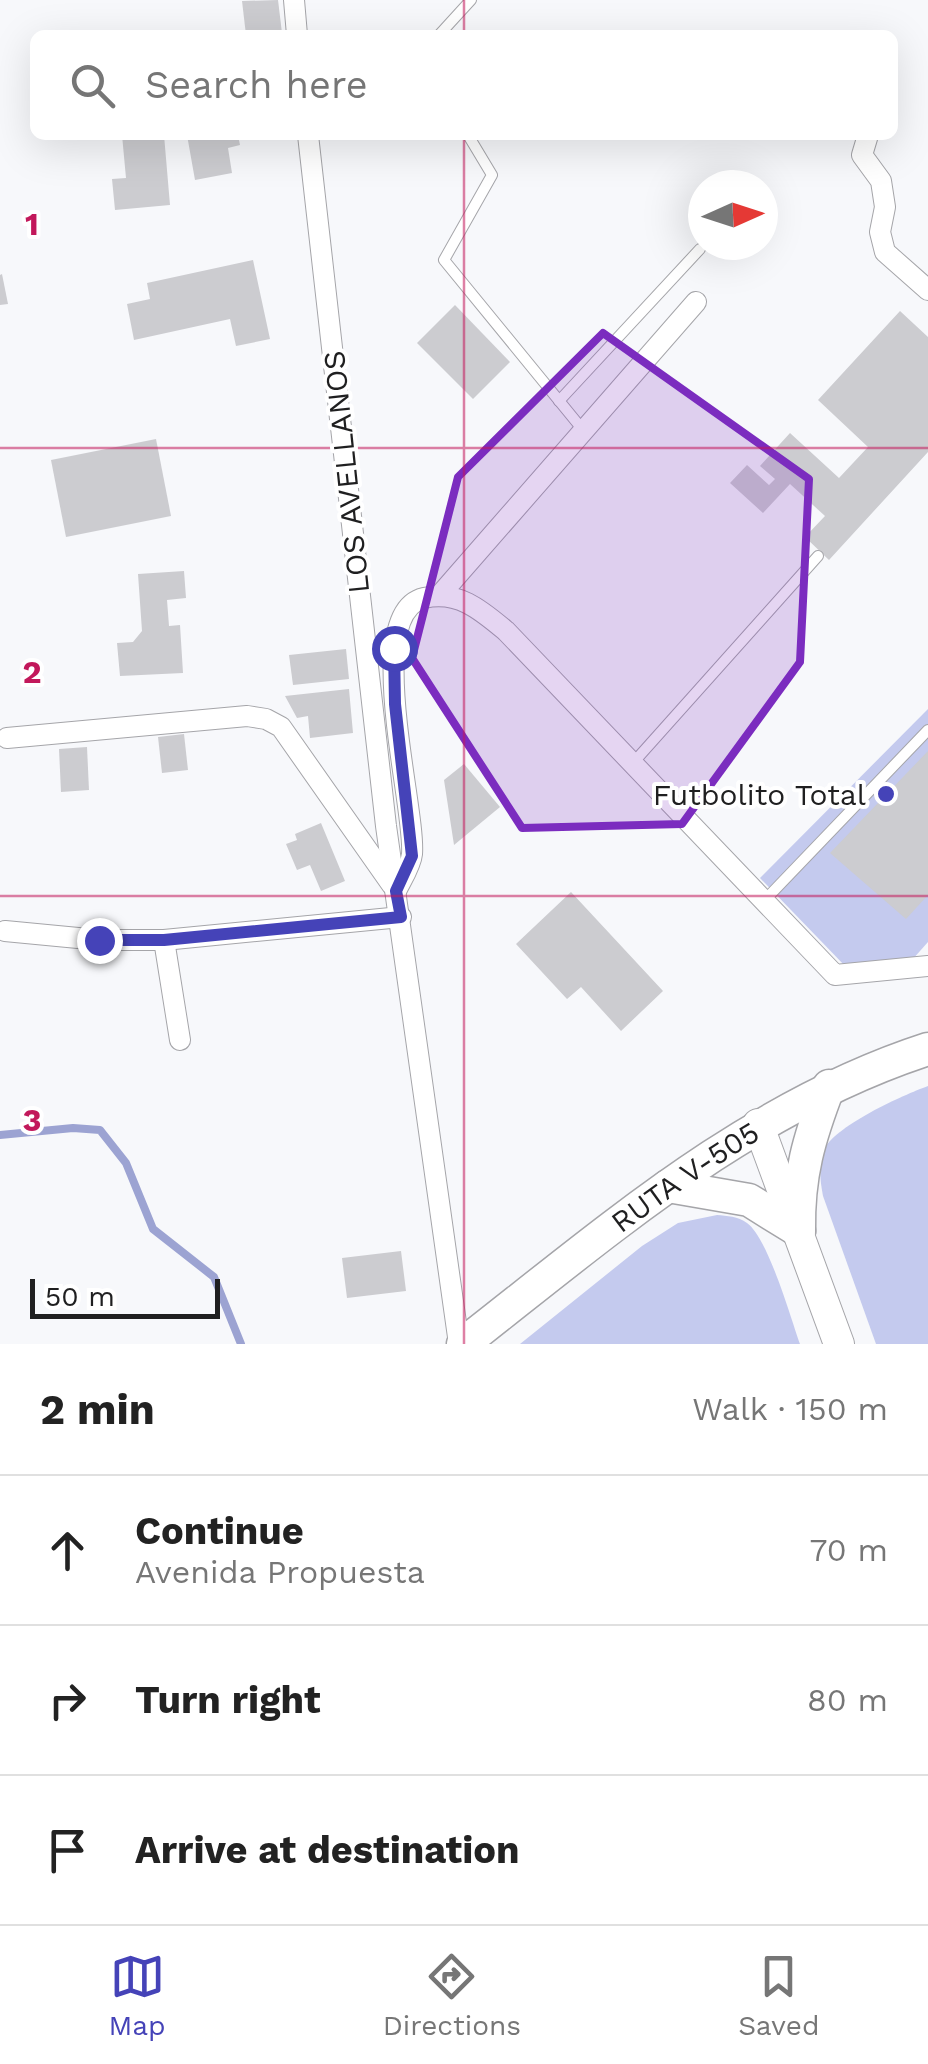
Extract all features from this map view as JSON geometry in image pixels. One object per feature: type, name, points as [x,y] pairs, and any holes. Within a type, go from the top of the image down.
[{"type":"main road","name":"RUTA V-505","points":[[461,1344],[668,1186],[758,1124],[829,1086],[928,1050]]},
{"type":"main road","points":[[799,1231],[798,1194],[805,1152],[829,1086]]},
{"type":"main road","points":[[668,1186],[749,1200],[799,1231]]},
{"type":"street","points":[[294,0],[297,30]]},
{"type":"street","name":"LOS AVELLANOS","points":[[309,140],[386,826],[461,1344]]},
{"type":"street","points":[[866,140],[862,155],[881,180],[885,207],[880,232],[885,252],[928,290]]},
{"type":"street","points":[[440,595],[696,302]]},
{"type":"street","points":[[396,891],[412,856],[395,704],[394,648],[405,609],[417,600],[440,595],[461,599],[506,630],[835,975],[928,966]]},
{"type":"street","points":[[6,738],[247,716],[266,719],[281,728],[396,891]]},
{"type":"street","points":[[5,931],[99,940],[164,940],[401,917]]},
{"type":"street","points":[[164,940],[180,1040]]},
{"type":"street","points":[[758,1124],[839,1344]]},
{"type":"lane","points":[[444,30],[472,0]]},
{"type":"lane","points":[[471,140],[492,175],[444,260],[584,431]]},
{"type":"lane","points":[[559,400],[690,260]]},
{"type":"lane","points":[[632,764],[818,556]]},
{"type":"lane","points":[[763,902],[928,730]]},
{"type":"highlighted area","points":[[603,333],[809,479],[800,662],[682,824],[522,828],[412,658],[458,477]]},
{"type":"shaded area","name":"Futbolito Total","points":[[928,709],[928,942],[912,960],[846,967],[760,878]]},
{"type":"shaded area","points":[[928,1086],[928,1344],[876,1344],[823,1196],[821,1160],[832,1139],[856,1121]]},
{"type":"shaded area","points":[[717,1215],[740,1219],[755,1231],[778,1279],[800,1344],[520,1344],[642,1246],[678,1223]]},
{"type":"building","points":[[278,0],[282,30],[245,30],[242,1]]},
{"type":"building","points":[[122,140],[164,140],[170,205],[115,210],[112,179],[126,178]]},
{"type":"building","points":[[188,140],[239,140],[240,145],[228,148],[232,173],[195,180]]},
{"type":"building","points":[[253,260],[270,339],[236,346],[230,319],[134,340],[127,304],[150,299],[147,283]]},
{"type":"building","points":[[0,275],[8,304],[0,305]]},
{"type":"building","points":[[455,305],[510,362],[473,399],[417,343]]},
{"type":"building","points":[[900,311],[928,337],[928,452],[829,560],[805,537],[825,516],[790,484],[763,513],[730,483],[747,465],[769,485],[775,479],[760,466],[790,433],[839,478],[868,447],[818,400]]},
{"type":"building","points":[[156,439],[171,516],[66,537],[51,460]]},
{"type":"building","points":[[184,571],[186,598],[167,600],[169,626],[180,625],[183,673],[120,676],[117,643],[133,642],[142,631],[138,574]]},
{"type":"building","points":[[346,649],[349,679],[293,685],[289,655]]},
{"type":"building","points":[[349,689],[353,733],[310,738],[308,716],[297,718],[285,696]]},
{"type":"building","points":[[184,734],[188,770],[162,773],[158,737]]},
{"type":"building","points":[[87,747],[89,790],[61,792],[59,749]]},
{"type":"building","points":[[928,751],[928,895],[906,919],[830,853]]},
{"type":"building","points":[[464,764],[500,807],[454,845],[444,780]]},
{"type":"building","points":[[321,823],[345,881],[321,891],[310,865],[297,870],[286,844],[297,840],[295,834]]},
{"type":"building","points":[[571,892],[663,991],[621,1031],[581,987],[567,999],[516,944]]},
{"type":"building","points":[[401,1251],[406,1291],[347,1298],[342,1258]]},
{"type":"waterway","points":[[0,1135],[73,1128],[100,1130],[126,1163],[153,1229],[214,1277],[241,1344]]},
{"type":"place","name":"Futbolito Total","points":[[886,794]]},
{"type":"route","points":[[99,940],[164,940],[401,917],[396,891],[412,856],[395,704],[394,648]]}]
